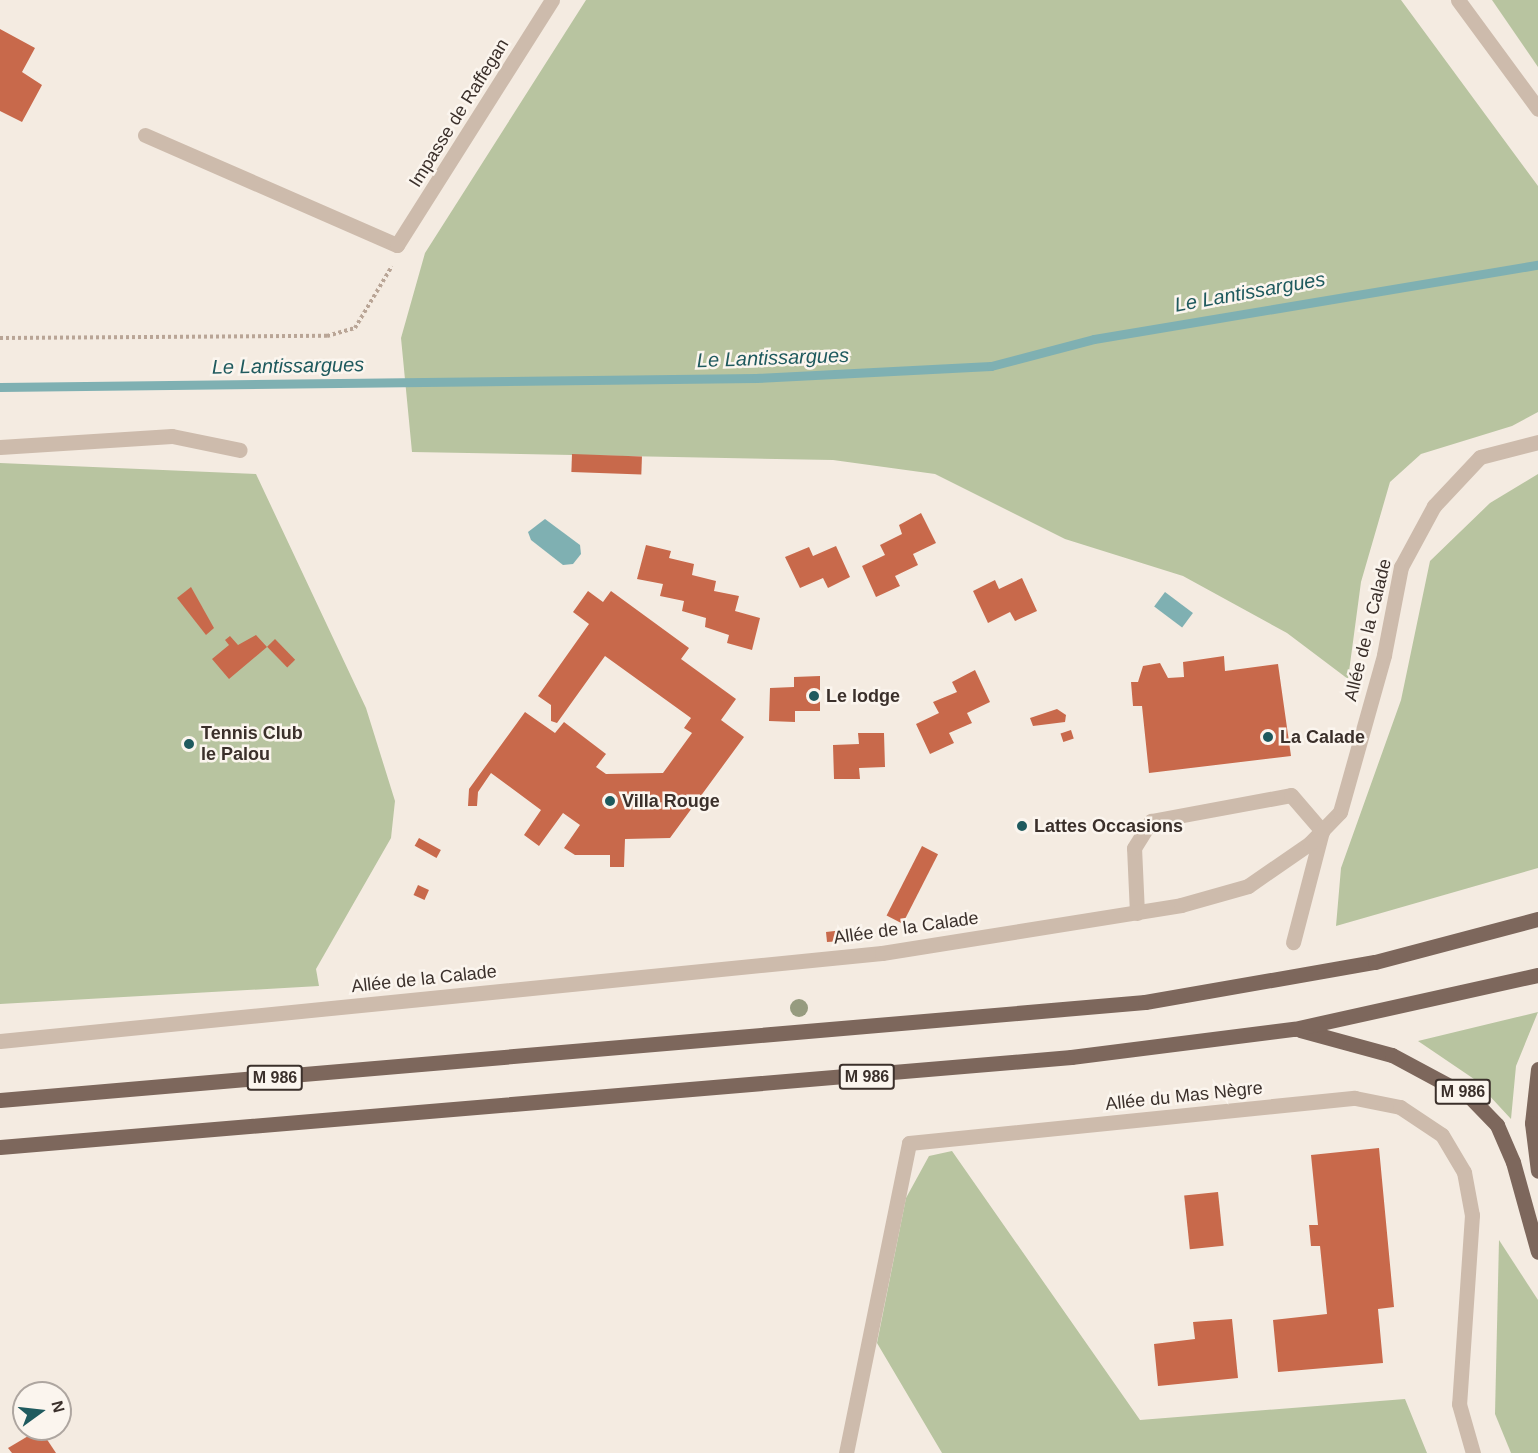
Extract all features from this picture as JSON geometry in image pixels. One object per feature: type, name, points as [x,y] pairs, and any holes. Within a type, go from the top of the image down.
[{"type":"main road","name":"M 986","points":[[0,1100],[1145,1002],[1375,962],[1538,919]]},
{"type":"main road","name":"M 986","points":[[0,1147],[861,1078],[1294,1029],[1538,975]]},
{"type":"main road","name":"M 986","points":[[1294,1029],[1392,1055],[1470,1097],[1497,1125],[1513,1162],[1538,1252]]},
{"type":"main road","points":[[1538,1069],[1532,1123],[1538,1171]]},
{"type":"street","name":"Impasse de Raffegan","points":[[397,245],[552,0]]},
{"type":"street","points":[[1458,0],[1538,109]]},
{"type":"street","points":[[145,135],[397,245]]},
{"type":"street","points":[[0,447],[172,436],[240,450]]},
{"type":"street","name":"Allée de la Calade","points":[[0,1041],[882,953],[1137,913],[1248,886],[1322,831],[1340,812],[1384,655],[1401,567],[1434,506],[1480,457],[1538,442]]},
{"type":"street","points":[[1137,913],[1134,848],[1151,821],[1291,795],[1322,831],[1293,942]]},
{"type":"street","name":"Allée du Mas Nègre","points":[[846,1453],[909,1143],[1355,1098],[1400,1107],[1442,1135],[1464,1172],[1472,1215],[1459,1404],[1473,1453]]},
{"type":"path","points":[[0,338],[327,336],[356,328],[395,261],[397,245]]},
{"type":"green space","points":[[586,0],[1401,0],[1538,186],[1538,412],[1512,426],[1421,454],[1390,482],[1361,582],[1348,679],[1287,633],[1183,576],[1065,539],[935,474],[833,460],[412,452],[401,338],[425,253]]},
{"type":"green space","points":[[1492,0],[1538,0],[1538,67]]},
{"type":"green space","name":"Tennis Club le Palou","points":[[0,463],[256,474],[366,708],[395,801],[391,838],[316,969],[319,986],[0,1004]]},
{"type":"green space","points":[[1538,474],[1538,868],[1336,926],[1341,868],[1401,700],[1430,561],[1490,503]]},
{"type":"green space","points":[[1538,1012],[1516,1066],[1511,1119],[1474,1079],[1418,1041]]},
{"type":"green space","points":[[952,1151],[1140,1420],[1405,1399],[1427,1453],[942,1453],[877,1343],[906,1198],[929,1156]]},
{"type":"green space","points":[[1499,1240],[1538,1300],[1538,1453],[1511,1453],[1495,1414]]},
{"type":"water","points":[[545,519],[580,545],[581,554],[573,564],[563,565],[531,540],[528,532]]},
{"type":"water","points":[[1165,592],[1193,613],[1182,627],[1154,606]]},
{"type":"building","points":[[0,29],[35,48],[22,72],[42,85],[22,122],[0,111]]},
{"type":"building","points":[[572,454],[642,456],[641,474],[571,472]]},
{"type":"building","points":[[921,513],[936,543],[913,554],[918,565],[895,576],[900,586],[876,597],[862,566],[885,555],[880,545],[902,534],[899,525]]},
{"type":"building","points":[[646,545],[671,551],[669,558],[694,564],[692,575],[716,581],[714,591],[739,596],[735,611],[760,618],[752,650],[727,643],[729,635],[705,627],[706,618],[682,611],[684,601],[660,596],[663,584],[637,579]]},
{"type":"building","points":[[836,546],[850,577],[828,588],[823,578],[800,588],[785,557],[809,547],[813,556]]},
{"type":"building","points":[[1022,578],[1037,611],[1015,621],[1010,612],[988,623],[973,591],[995,580],[999,589]]},
{"type":"building","points":[[191,587],[214,628],[206,635],[177,598]]},
{"type":"building","points":[[588,591],[603,602],[611,591],[689,648],[681,659],[736,699],[721,720],[744,737],[670,838],[625,839],[624,867],[610,867],[610,855],[575,855],[564,848],[580,825],[563,813],[539,846],[524,835],[541,810],[491,773],[478,792],[477,806],[468,806],[469,789],[525,712],[555,733],[564,722],[606,754],[596,767],[606,774],[663,773],[692,733],[684,728],[691,718],[605,656],[557,723],[551,721],[551,705],[538,696],[589,624],[573,612]]},
{"type":"building","points":[[256,635],[267,647],[229,679],[212,659],[229,645],[225,640],[230,636],[238,645]]},
{"type":"building","points":[[275,639],[295,660],[287,668],[267,647]]},
{"type":"building","points":[[1224,656],[1225,671],[1278,664],[1291,756],[1149,773],[1142,706],[1133,706],[1131,682],[1138,682],[1143,666],[1160,663],[1168,678],[1184,677],[1183,662]]},
{"type":"building","points":[[975,670],[990,702],[967,713],[972,723],[949,733],[954,743],[930,754],[916,724],[939,713],[933,702],[957,692],[952,682]]},
{"type":"building","points":[[820,676],[820,711],[795,711],[795,722],[769,721],[770,688],[794,687],[794,677]]},
{"type":"building","points":[[1057,709],[1066,715],[1065,722],[1033,726],[1030,718]]},
{"type":"building","points":[[1071,730],[1074,739],[1063,742],[1061,733]]},
{"type":"building","points":[[858,733],[884,733],[885,767],[859,768],[860,779],[834,779],[833,745],[859,744]]},
{"type":"building","points":[[419,838],[441,850],[437,858],[415,846]]},
{"type":"building","points":[[922,846],[938,854],[903,924],[887,915]]},
{"type":"building","points":[[418,885],[429,890],[424,900],[414,895]]},
{"type":"building","points":[[843,930],[843,941],[827,942],[826,932]]},
{"type":"building","points":[[1379,1148],[1394,1307],[1378,1309],[1383,1363],[1278,1372],[1273,1320],[1327,1314],[1320,1246],[1311,1246],[1309,1225],[1318,1225],[1311,1155]]},
{"type":"building","points":[[1218,1192],[1224,1246],[1190,1249],[1184,1196]]},
{"type":"building","points":[[1232,1319],[1238,1378],[1158,1386],[1154,1344],[1195,1339],[1193,1322]]},
{"type":"building","points":[[20,1441],[48,1441],[56,1453],[12,1453],[8,1448]]},
{"type":"waterway","name":"Le Lantissargues","points":[[0,387],[756,378],[991,366],[1094,339],[1538,265]]},
{"type":"place","name":"Le lodge","points":[[814,696]]},
{"type":"place","name":"La Calade","points":[[1268,737]]},
{"type":"place","name":"Tennis Club le Palou","points":[[189,744]]},
{"type":"place","name":"Villa Rouge","points":[[610,801]]},
{"type":"place","name":"Lattes Occasions","points":[[1022,826]]}]
